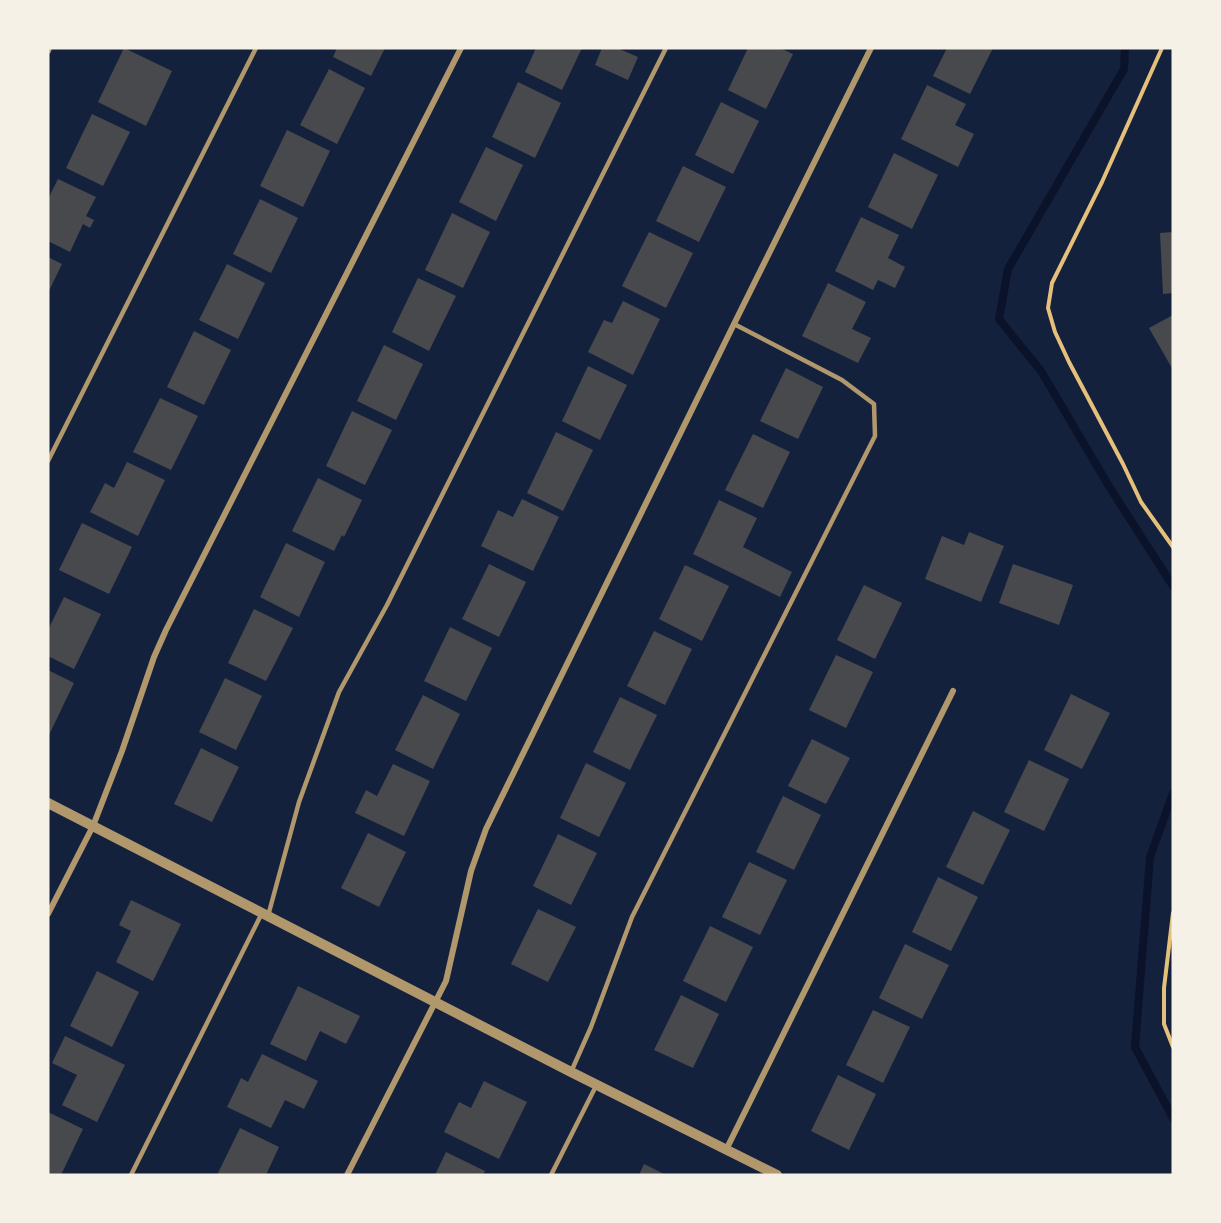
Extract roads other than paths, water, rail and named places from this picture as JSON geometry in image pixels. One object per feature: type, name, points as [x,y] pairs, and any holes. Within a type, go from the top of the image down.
[{"type":"street","points":[[48,914],[93,826],[165,630],[461,48]]},
{"type":"street","points":[[347,1175],[446,981],[471,871],[486,829],[871,48]]},
{"type":"street","points":[[726,1150],[954,691]]},
{"type":"street","points":[[48,803],[726,1150],[762,1172],[777,1175]]},
{"type":"lane","points":[[48,462],[256,48]]},
{"type":"lane","points":[[131,1175],[265,914],[299,802],[339,692],[392,595],[666,48]]},
{"type":"lane","points":[[572,1072],[632,917],[875,436],[874,404],[842,380],[734,324]]},
{"type":"lane","points":[[551,1175],[597,1084]]},
{"type":"waterway","points":[[1125,48],[1124,69],[1008,269],[999,319],[1041,371],[1110,488],[1173,586]]},
{"type":"waterway","points":[[1173,793],[1150,857],[1135,1047],[1173,1118]]}]
